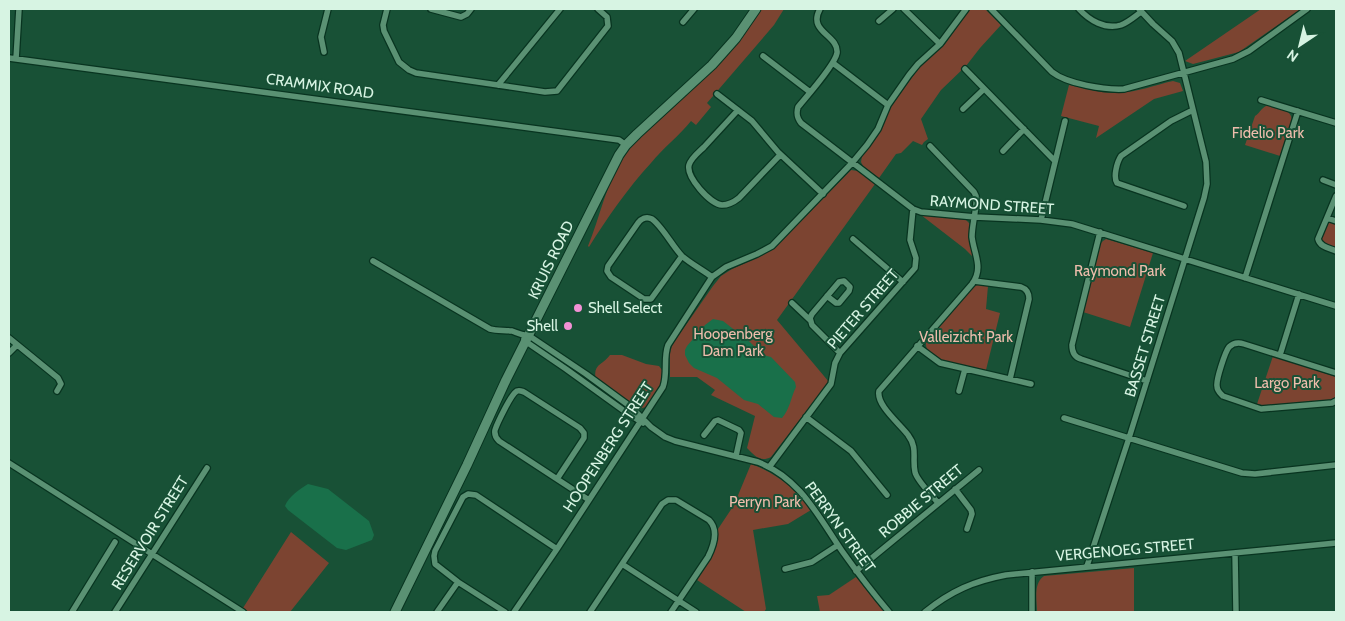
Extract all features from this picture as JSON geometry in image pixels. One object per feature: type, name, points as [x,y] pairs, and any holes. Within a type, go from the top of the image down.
[{"type":"street","points":[[16,58],[18,9]]},
{"type":"street","points":[[324,52],[321,37],[328,9]]},
{"type":"street","points":[[387,9],[383,25],[384,31],[399,62],[404,67],[416,73],[545,92],[557,91],[608,26],[607,17],[598,9]]},
{"type":"street","points":[[431,9],[461,17],[471,9]]},
{"type":"street","points":[[498,85],[560,9]]},
{"type":"street","points":[[683,22],[692,9]]},
{"type":"street","name":"KRUIS ROAD","points":[[395,612],[525,337],[619,155],[626,145],[712,65],[736,38],[756,9]]},
{"type":"street","points":[[763,56],[810,92],[833,63],[837,50],[836,46],[818,25],[816,20],[820,9]]},
{"type":"street","points":[[879,21],[893,9]]},
{"type":"street","points":[[904,9],[940,44]]},
{"type":"street","name":"HOOPENBERG STREET","points":[[514,612],[663,387],[668,345],[712,277],[726,268],[772,246],[823,194],[867,145],[878,128],[888,105],[918,64],[940,44],[966,9]]},
{"type":"street","points":[[991,9],[1052,72],[1064,79],[1107,88],[1124,89],[1239,57],[1307,9]]},
{"type":"street","points":[[1079,9],[1098,24],[1116,26],[1123,24],[1140,10]]},
{"type":"street","name":"BASSET STREET","points":[[1087,566],[1130,438],[1207,184],[1206,162],[1179,53],[1169,38],[1152,24],[1140,10]]},
{"type":"street","name":"CRAMMIX ROAD","points":[[9,58],[619,140],[626,145]]},
{"type":"street","points":[[833,63],[888,105]]},
{"type":"street","points":[[965,69],[1055,160]]},
{"type":"street","points":[[963,109],[984,89]]},
{"type":"street","name":"RAYMOND STREET","points":[[810,92],[798,107],[797,114],[801,123],[913,209],[921,212],[1041,220],[1072,224],[1336,306]]},
{"type":"street","points":[[718,94],[752,120],[780,155],[823,194]]},
{"type":"street","points":[[1261,100],[1336,123]]},
{"type":"street","points":[[738,110],[689,165],[689,173],[710,200],[724,205],[740,198],[780,155]]},
{"type":"street","points":[[1184,206],[1117,183],[1115,180],[1118,161],[1121,156],[1171,121],[1193,110]]},
{"type":"street","points":[[1245,278],[1298,111]]},
{"type":"street","points":[[1041,220],[1065,121]]},
{"type":"street","points":[[1003,150],[1024,130]]},
{"type":"street","points":[[930,146],[975,194],[977,199],[972,238],[979,265],[974,280],[879,391],[878,397],[912,440],[917,476],[938,503]]},
{"type":"street","points":[[1323,180],[1336,185]]},
{"type":"street","points":[[1336,196],[1318,236],[1318,241],[1322,246],[1336,251]]},
{"type":"street","name":"PIETER STREET","points":[[770,466],[832,384],[836,359],[840,353],[914,268],[916,258],[910,240],[913,209]]},
{"type":"street","points":[[682,256],[651,299],[644,298],[611,277],[607,271],[608,266],[638,223],[641,220],[650,218],[682,256],[712,277]]},
{"type":"street","points":[[1327,218],[1336,222]]},
{"type":"street","points":[[1100,232],[1072,351],[1080,359],[1147,381]]},
{"type":"street","points":[[853,238],[903,282]]},
{"type":"street","points":[[373,261],[490,329],[511,331],[525,337]]},
{"type":"street","points":[[974,280],[1021,287],[1026,289],[1029,294],[1030,299],[1010,378]]},
{"type":"street","points":[[1280,355],[1299,294]]},
{"type":"street","points":[[810,320],[812,314],[827,296]]},
{"type":"street","points":[[792,302],[840,353]]},
{"type":"street","name":"PERRYN STREET","points":[[525,337],[670,440],[770,466],[809,500],[865,584],[889,612]]},
{"type":"street","points":[[9,338],[58,378],[61,384],[57,391]]},
{"type":"street","points":[[1336,373],[1241,343],[1232,345],[1227,350],[1217,383],[1219,393],[1225,397],[1265,409],[1336,401]]},
{"type":"street","points":[[9,353],[17,345]]},
{"type":"street","points":[[917,346],[937,362],[1031,384]]},
{"type":"street","points":[[959,391],[964,369]]},
{"type":"street","points":[[558,480],[584,438],[584,433],[580,428],[520,390],[510,399],[495,430],[496,438],[558,480],[588,500]]},
{"type":"street","points":[[806,417],[851,451],[887,495]]},
{"type":"street","points":[[1064,418],[1246,474],[1336,465]]},
{"type":"street","points":[[704,435],[715,421],[718,420],[739,430],[741,433],[736,456]]},
{"type":"street","points":[[9,462],[243,612]]},
{"type":"street","name":"RESERVOIR STREET","points":[[115,612],[207,468]]},
{"type":"street","name":"ROBBIE STREET","points":[[856,571],[979,470]]},
{"type":"street","points":[[955,489],[971,510],[972,514],[967,529]]},
{"type":"street","points":[[505,612],[458,582],[435,564],[434,556],[463,497],[468,494],[476,495],[557,549]]},
{"type":"street","points":[[590,612],[665,501],[671,499],[676,500],[709,520],[713,523],[715,532],[710,552],[671,612]]},
{"type":"street","points":[[72,612],[115,542]]},
{"type":"street","name":"VERGENOEG STREET","points":[[925,612],[949,595],[970,584],[994,577],[1087,566],[1336,543]]},
{"type":"street","points":[[784,569],[812,562],[838,545]]},
{"type":"street","points":[[1236,553],[1236,612]]},
{"type":"street","points":[[622,564],[696,612]]},
{"type":"street","points":[[1032,572],[1032,612]]},
{"type":"street","points":[[437,612],[458,582]]},
{"type":"green space","points":[[760,9],[784,9],[774,25],[707,103],[711,107],[696,125],[691,121],[634,183],[610,214],[589,247],[608,189],[623,157],[643,133],[702,80],[719,62]]},
{"type":"green space","points":[[970,9],[985,9],[1001,25],[966,66],[941,90],[921,119],[928,139],[922,145],[913,141],[901,153],[896,154],[879,178],[863,166],[861,162],[862,156],[879,134],[890,108],[918,69],[945,44]]},
{"type":"green space","points":[[1261,9],[1301,9],[1239,52],[1193,64],[1185,61]]},
{"type":"green space","points":[[1173,81],[1180,83],[1183,91],[1154,99],[1096,138],[1099,126],[1061,116],[1069,85],[1100,92],[1119,93]]},
{"type":"green space","name":"Fidelio Park","points":[[1269,105],[1287,111],[1292,120],[1280,156],[1245,145],[1255,116]]},
{"type":"green space","name":"Hoopenberg Dam Park","points":[[851,170],[858,171],[875,184],[777,320],[829,382],[771,457],[760,459],[747,448],[755,416],[711,395],[715,390],[697,377],[670,377],[672,345],[721,276],[776,247]]},
{"type":"green space","points":[[921,215],[966,220],[970,224],[974,253],[972,256],[965,249]]},
{"type":"green space","points":[[1328,223],[1336,224],[1336,248],[1323,244],[1320,238]]},
{"type":"green space","name":"Raymond Park","points":[[1106,239],[1153,253],[1130,327],[1083,312],[1100,244]]},
{"type":"green space","name":"Valleizicht Park","points":[[978,285],[988,286],[986,309],[1000,313],[986,370],[939,359],[927,348],[926,341],[972,287]]},
{"type":"green space","points":[[610,355],[622,355],[646,364],[659,366],[662,370],[664,373],[662,383],[646,407],[636,408],[596,380],[597,368]]},
{"type":"green space","name":"Largo Park","points":[[1273,356],[1336,377],[1336,397],[1329,400],[1268,406],[1257,404]]},
{"type":"green space","name":"Perryn Park","points":[[751,464],[785,482],[811,510],[788,524],[753,530],[766,609],[764,612],[746,612],[697,580],[711,557],[718,529],[734,505]]},
{"type":"green space","points":[[291,532],[329,563],[290,612],[249,612],[243,608]]},
{"type":"green space","points":[[1134,568],[1134,612],[1037,612],[1037,588],[1038,583],[1044,576]]},
{"type":"green space","points":[[856,577],[885,612],[820,612],[817,596],[829,595]]},
{"type":"shaded area","points":[[713,319],[723,321],[763,355],[771,357],[795,382],[796,387],[789,407],[782,418],[774,417],[758,404],[744,400],[717,378],[694,368],[689,363],[685,355],[687,346],[705,325]]},
{"type":"shaded area","points":[[308,484],[328,489],[369,521],[374,535],[372,540],[346,550],[337,548],[288,510],[285,506],[289,499]]},
{"type":"place","name":"Shell Select","points":[[578,308]]},
{"type":"place","name":"Shell","points":[[568,326]]}]
